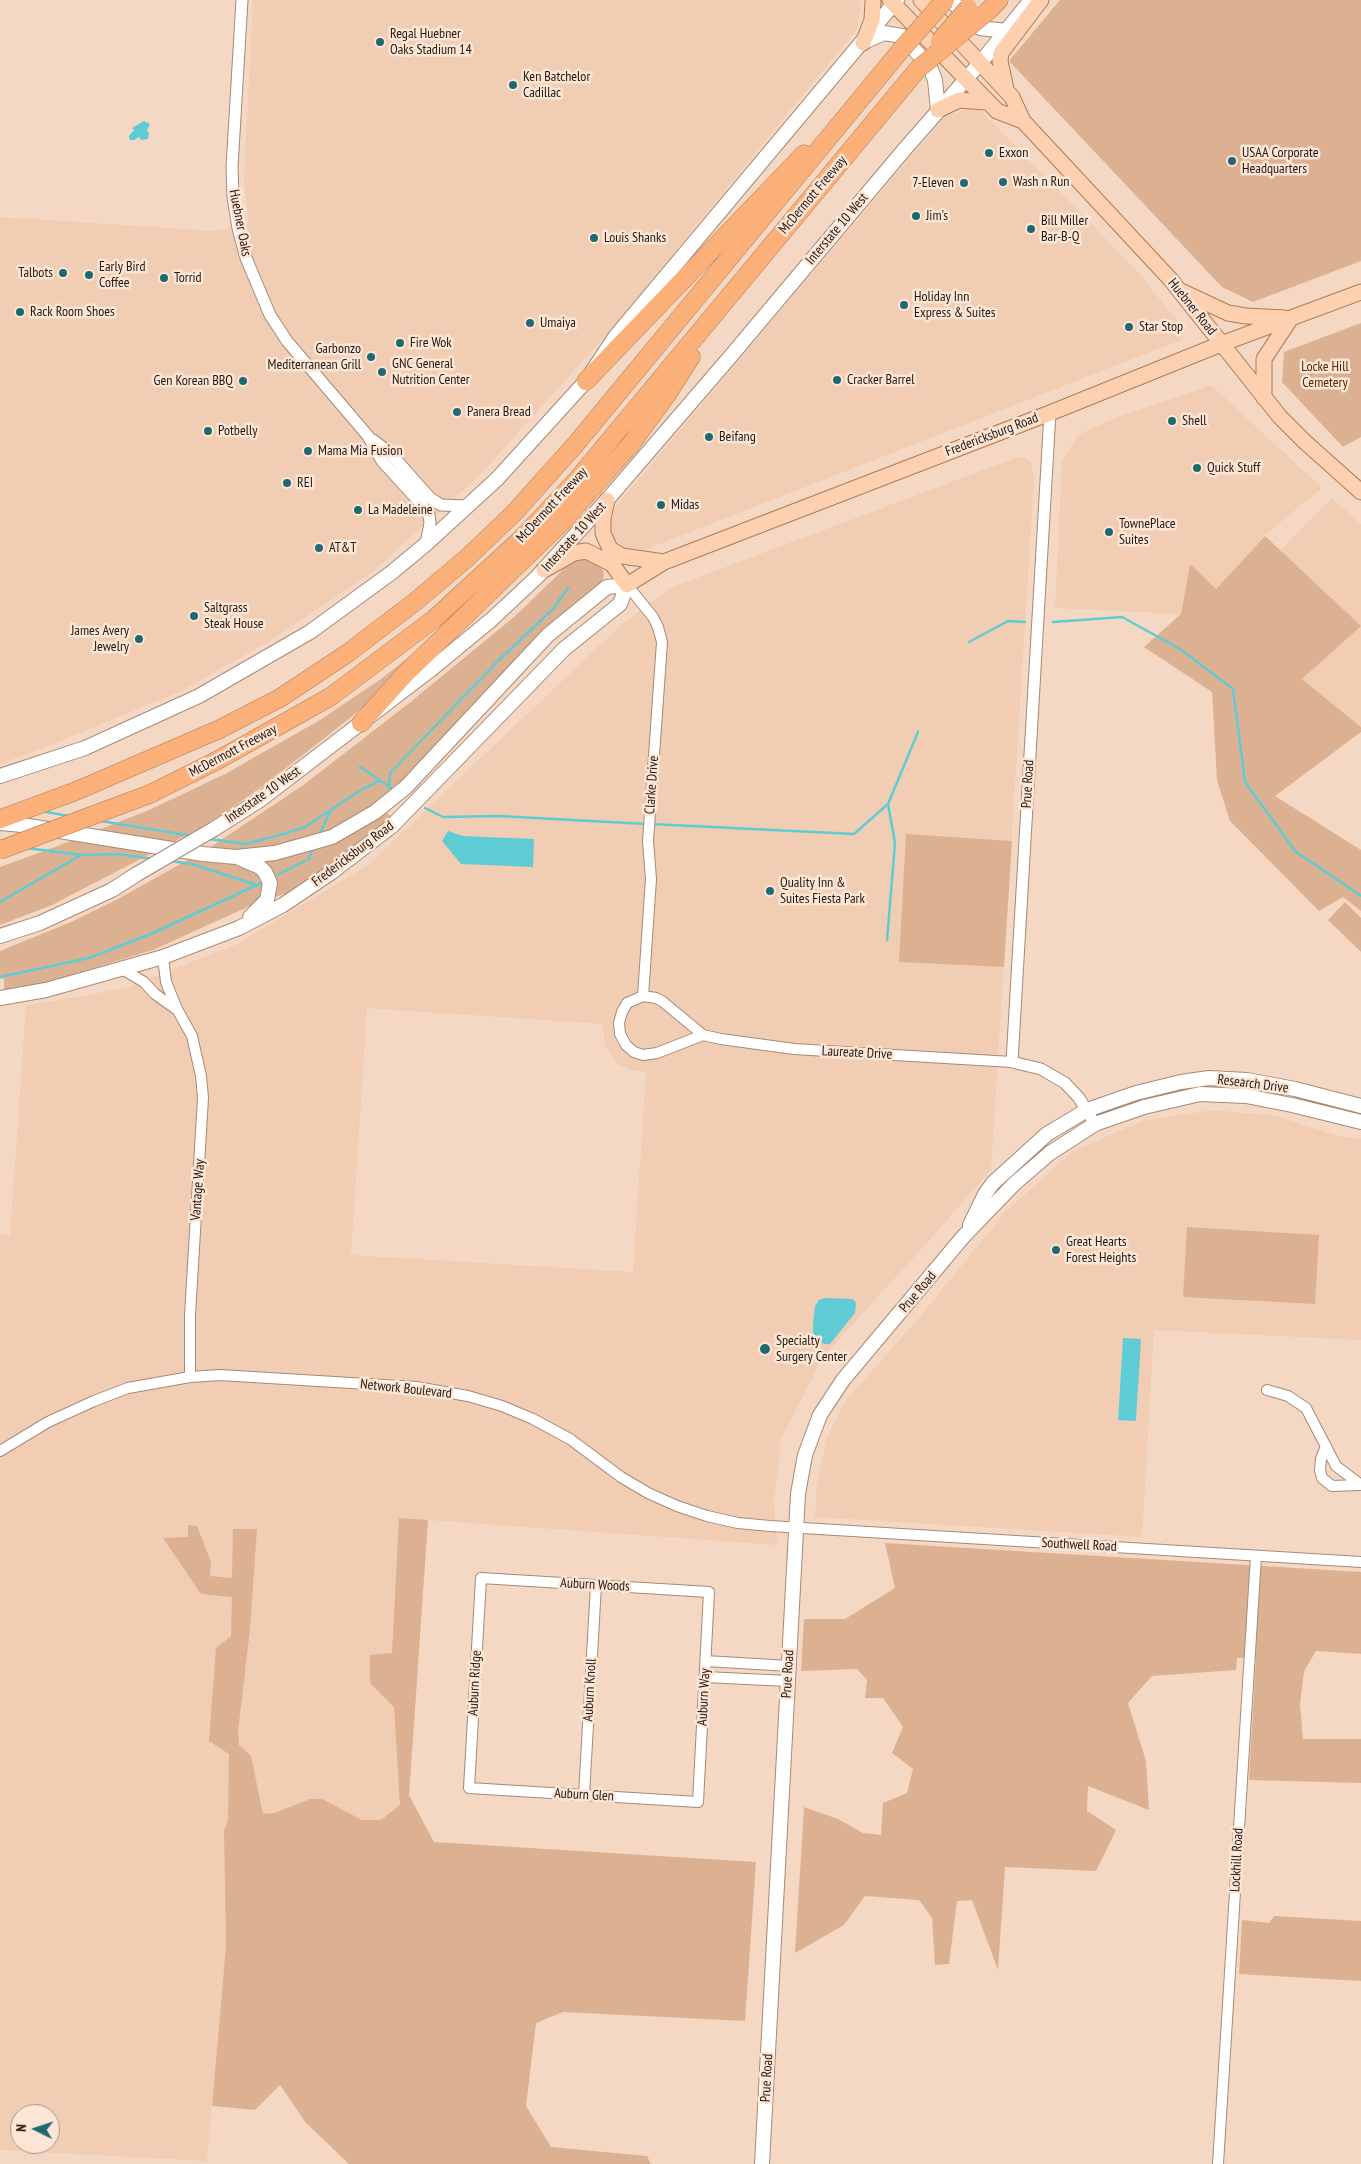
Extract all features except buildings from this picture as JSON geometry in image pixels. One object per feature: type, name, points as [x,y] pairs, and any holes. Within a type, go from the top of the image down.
[{"type":"highway","name":"McDermott Freeway","points":[[0,818],[76,791],[220,729],[280,698],[348,652],[416,601],[467,558],[514,513],[576,445],[866,95],[901,50],[945,0]]},
{"type":"highway","name":"McDermott Freeway","points":[[0,850],[150,794],[218,760],[330,697],[434,619],[521,539],[575,482],[972,4]]},
{"type":"highway","points":[[918,68],[994,6]]},
{"type":"highway","points":[[586,381],[785,173],[866,95]]},
{"type":"highway","points":[[361,723],[405,674],[562,522],[631,444],[666,396],[735,290]]},
{"type":"main road","points":[[863,43],[872,20],[873,0]]},
{"type":"main road","name":"Huebner Road","points":[[921,0],[1012,97],[1022,121],[1179,290],[1264,398],[1305,442],[1361,492]]},
{"type":"main road","points":[[950,0],[980,28],[1006,31]]},
{"type":"main road","name":"Interstate 10 West","points":[[0,936],[40,923],[112,890],[260,800],[491,620],[544,570],[607,500],[938,110],[981,62],[1031,0]]},
{"type":"main road","points":[[1006,90],[1000,61],[1001,53],[1042,0]]},
{"type":"main road","points":[[0,776],[85,748],[199,696],[310,632],[391,574],[426,544],[527,448],[586,381],[615,337],[863,43],[894,1]]},
{"type":"main road","name":"Huebner Road","points":[[894,1],[986,102],[997,111],[1022,121]]},
{"type":"main road","points":[[863,43],[884,33],[902,36],[930,67],[935,80],[938,110],[958,100],[986,102]]},
{"type":"main road","points":[[1179,290],[1228,313],[1246,316],[1291,318]]},
{"type":"main road","name":"Fredericksburg Road","points":[[0,823],[203,854],[236,857],[275,853],[332,837],[375,812],[406,787],[548,635],[607,587],[626,585],[664,562],[1050,414],[1221,344],[1361,292]]},
{"type":"main road","points":[[1264,398],[1264,359],[1291,318]]},
{"type":"main road","points":[[607,500],[603,533],[610,549],[612,564],[626,585]]},
{"type":"main road","points":[[610,549],[630,558],[664,562]]},
{"type":"main road","points":[[544,570],[574,553],[586,551],[612,564]]},
{"type":"main road","name":"Fredericksburg Road","points":[[0,998],[46,990],[163,957],[239,928],[283,905],[332,872],[392,826],[564,649],[620,604],[626,585]]},
{"type":"main road","points":[[236,857],[260,867],[265,872],[270,883],[267,900],[239,928]]},
{"type":"main road","name":"Research Drive","points":[[1087,1110],[1136,1093],[1181,1082],[1209,1078],[1247,1080],[1358,1107]]},
{"type":"main road","points":[[1200,1094],[1213,1088],[1254,1088],[1265,1084],[1272,1089],[1335,1107],[1340,1117]]},
{"type":"main road","name":"Research Drive","points":[[1095,1124],[1144,1107],[1200,1094],[1246,1096],[1361,1122]]},
{"type":"main road","name":"Prue Road","points":[[963,1237],[985,1194],[993,1183],[1047,1134],[1087,1110]]},
{"type":"main road","name":"Prue Road","points":[[762,2164],[798,1494],[805,1455],[811,1435],[823,1409],[843,1380],[963,1237],[1032,1167],[1095,1124]]},
{"type":"street","name":"Huebner Oaks","points":[[242,0],[232,167],[233,198],[241,243],[259,292],[287,341],[368,436],[382,461],[429,515],[430,523],[426,544]]},
{"type":"street","name":"Prue Road","points":[[1012,1062],[1050,414]]},
{"type":"street","name":"Huebner Oaks","points":[[368,436],[391,454],[430,498],[441,504],[468,506]]},
{"type":"street","name":"Clarke Drive","points":[[626,585],[653,617],[662,642],[649,832],[651,879],[643,996]]},
{"type":"street","name":"Vantage Way","points":[[163,957],[166,982],[177,1009],[192,1036],[202,1076],[203,1098],[190,1315],[190,1377]]},
{"type":"street","name":"Vantage Way","points":[[122,969],[144,982],[155,994],[177,1009]]},
{"type":"street","points":[[643,996],[662,1001],[702,1035],[657,1053],[643,1055],[634,1052],[626,1045],[620,1034],[619,1023],[622,1012],[628,1004],[643,996]]},
{"type":"street","name":"Laureate Drive","points":[[702,1035],[794,1049],[1012,1062]]},
{"type":"street","points":[[1012,1062],[1041,1069],[1054,1075],[1080,1098],[1095,1124]]},
{"type":"street","name":"Network Boulevard","points":[[0,1451],[48,1422],[94,1400],[128,1388],[190,1377],[220,1375],[416,1387],[468,1396],[502,1406],[533,1419],[570,1439],[621,1477],[648,1493],[677,1506],[707,1516],[738,1523],[796,1528]]},
{"type":"street","points":[[1267,1390],[1288,1396],[1306,1408],[1336,1466],[1360,1485]]},
{"type":"street","points":[[1326,1446],[1321,1459],[1320,1470],[1322,1478],[1332,1486],[1360,1485]]},
{"type":"street","name":"Southwell Road","points":[[796,1528],[1361,1562]]},
{"type":"street","name":"Lockhill Road","points":[[1218,2164],[1256,1556]]},
{"type":"street","name":"Auburn Woods","points":[[481,1578],[709,1592]]},
{"type":"street","name":"Auburn Ridge","points":[[469,1788],[481,1578]]},
{"type":"street","name":"Auburn Knoll","points":[[584,1795],[596,1585]]},
{"type":"street","name":"Auburn Way","points":[[698,1802],[709,1592]]},
{"type":"street","points":[[706,1662],[789,1666]]},
{"type":"street","points":[[740,1678],[741,1664]]},
{"type":"street","points":[[705,1677],[788,1681]]},
{"type":"street","name":"Auburn Glen","points":[[469,1788],[698,1802]]},
{"type":"shaded area","points":[[253,0],[859,0],[861,5],[857,29],[607,334],[479,476],[371,573],[270,641],[181,691],[0,764],[0,217],[215,231],[249,225],[244,179]]},
{"type":"shaded area","points":[[966,109],[978,110],[984,114],[1137,271],[1184,329],[1181,340],[644,550],[629,551],[618,547],[612,538],[609,527],[610,518],[616,506],[945,116]]},
{"type":"shaded area","points":[[1211,385],[1322,488],[1265,535],[1216,589],[1190,564],[1181,614],[1055,608],[1062,461],[1078,435],[1115,418]]},
{"type":"shaded area","points":[[1024,457],[1031,463],[1034,479],[991,1170],[823,1357],[781,1439],[774,1500],[777,1545],[428,1520],[406,1840],[224,1832],[226,1946],[207,2161],[60,2153],[60,2104],[10,2104],[10,2151],[0,2150],[0,1235],[10,1235],[26,1006],[126,988],[237,944],[368,865],[621,625],[670,588],[1015,458]],"holes":[[[367,1008],[603,1024],[605,1045],[616,1063],[633,1071],[646,1072],[633,1272],[351,1255]]]},
{"type":"shaded area","points":[[1332,498],[1361,524],[1361,727],[1302,679],[1360,626],[1280,551]]},
{"type":"shaded area","points":[[1213,1110],[1277,1116],[1335,1135],[1361,1139],[1361,1340],[1154,1330],[1142,1537],[815,1517],[817,1483],[827,1438],[845,1401],[919,1318],[1006,1211],[1072,1152],[1142,1121]]},
{"type":"green space","name":"USAA Corporate Headquarters","points":[[1060,0],[1361,0],[1361,261],[1253,302],[1222,287],[1009,61]]},
{"type":"green space","name":"Locke Hill Cemetery","points":[[1361,323],[1361,437],[1343,447],[1282,382],[1284,352]]},
{"type":"green space","points":[[1265,536],[1361,626],[1302,679],[1361,727],[1361,732],[1275,796],[1361,850],[1361,911],[1343,897],[1319,911],[1230,821],[1217,780],[1212,692],[1144,647],[1181,614],[1190,564],[1216,589]]},
{"type":"green space","points":[[587,556],[602,567],[604,575],[602,583],[551,625],[380,804],[391,817],[357,845],[287,893],[254,904],[153,950],[41,984],[4,990],[4,978],[0,979],[0,951],[71,922],[118,899],[209,848],[302,786],[408,704],[514,617],[578,557]]},
{"type":"green space","points":[[419,649],[369,703],[262,787],[206,825],[52,905],[0,925],[0,867],[149,810],[225,774],[320,720],[381,679]]},
{"type":"green space","points":[[906,834],[1012,841],[1004,967],[899,962]]},
{"type":"green space","points":[[1345,902],[1361,918],[1361,952],[1328,920]]},
{"type":"green space","points":[[1187,1227],[1319,1235],[1315,1304],[1183,1297]]},
{"type":"green space","points":[[399,1518],[428,1520],[409,1795],[434,1842],[756,1862],[745,2021],[563,2012],[536,2023],[526,2106],[551,2147],[647,2156],[651,2164],[349,2164],[306,2123],[280,2085],[255,2110],[212,2106],[226,1946],[224,1831],[228,1820],[229,1754],[209,1741],[216,1648],[231,1636],[232,1597],[201,1594],[163,1538],[188,1537],[188,1525],[197,1526],[211,1562],[210,1576],[232,1578],[233,1529],[257,1529],[250,1629],[238,1732],[239,1745],[251,1756],[263,1814],[275,1813],[310,1799],[322,1799],[362,1820],[381,1820],[400,1805],[394,1707],[370,1683],[370,1655],[392,1653]]},
{"type":"green space","points":[[885,1543],[1361,1572],[1361,1654],[1316,1651],[1304,1671],[1300,1705],[1303,1739],[1361,1739],[1361,1783],[1249,1780],[1256,1658],[1237,1658],[1236,1670],[1152,1676],[1128,1703],[1146,1761],[1149,1810],[1088,1786],[1087,1811],[1116,1830],[1096,1871],[1005,1867],[998,1970],[972,1900],[957,1901],[949,1964],[935,1965],[932,1918],[919,1900],[865,1896],[844,1925],[795,1953],[804,1807],[838,1819],[863,1833],[881,1835],[883,1803],[907,1793],[913,1769],[892,1753],[903,1727],[883,1698],[865,1698],[867,1680],[857,1669],[801,1671],[804,1619],[845,1619],[895,1588]]},
{"type":"green space","points":[[1274,1916],[1361,1921],[1361,1981],[1239,1974],[1242,1920],[1269,1923]]},
{"type":"water","points":[[144,121],[150,124],[147,130],[149,133],[148,139],[141,140],[139,137],[130,140],[129,136],[134,130],[132,128]]},
{"type":"water","points":[[448,831],[463,836],[534,839],[533,867],[461,864],[442,841]]},
{"type":"water","points":[[825,1298],[853,1299],[856,1303],[855,1313],[830,1344],[824,1344],[813,1337],[815,1306],[819,1300]]},
{"type":"water","points":[[1123,1338],[1141,1339],[1136,1421],[1118,1420]]},
{"type":"waterway","points":[[389,787],[390,773],[498,661],[553,609],[568,588]]},
{"type":"waterway","points":[[1053,622],[1122,617],[1180,649],[1233,689],[1245,782],[1295,851],[1361,896]]},
{"type":"waterway","points":[[969,642],[1008,621],[1025,622]]},
{"type":"waterway","points":[[651,824],[854,834],[888,804],[918,732]]},
{"type":"waterway","points":[[360,767],[391,788]]},
{"type":"waterway","points":[[210,839],[245,844],[305,827],[359,791],[379,781]]},
{"type":"waterway","points":[[887,940],[895,843],[888,804]]},
{"type":"waterway","points":[[425,808],[443,817],[499,816],[646,824]]},
{"type":"waterway","points":[[321,831],[331,810]]},
{"type":"waterway","points":[[46,812],[69,816]]},
{"type":"waterway","points":[[101,821],[192,836]]},
{"type":"waterway","points":[[26,848],[82,855],[117,854],[153,859]]},
{"type":"waterway","points":[[277,875],[309,859],[312,851]]},
{"type":"waterway","points":[[0,902],[81,855]]},
{"type":"waterway","points":[[170,861],[192,864],[257,885],[262,883]]},
{"type":"waterway","points":[[0,977],[89,958],[153,933],[257,885]]},
{"type":"place","name":"Regal Huebner Oaks Stadium 14","points":[[380,42]]},
{"type":"place","name":"Ken Batchelor Cadillac","points":[[513,85]]},
{"type":"place","name":"Exxon","points":[[989,153]]},
{"type":"place","name":"USAA Corporate Headquarters","points":[[1232,161]]},
{"type":"place","name":"Wash n Run","points":[[1003,182]]},
{"type":"place","name":"7-Eleven","points":[[964,183]]},
{"type":"place","name":"Jim's","points":[[916,216]]},
{"type":"place","name":"Bill Miller Bar-B-Q","points":[[1031,229]]},
{"type":"place","name":"Louis Shanks","points":[[594,238]]},
{"type":"place","name":"Talbots","points":[[63,273]]},
{"type":"place","name":"Early Bird Coffee","points":[[89,275]]},
{"type":"place","name":"Torrid","points":[[164,278]]},
{"type":"place","name":"Holiday Inn Express & Suites","points":[[904,305]]},
{"type":"place","name":"Rack Room Shoes","points":[[20,312]]},
{"type":"place","name":"Umaiya","points":[[530,323]]},
{"type":"place","name":"Star Stop","points":[[1129,327]]},
{"type":"place","name":"Fire Wok","points":[[400,343]]},
{"type":"place","name":"Garbonzo Mediterranean Grill","points":[[371,357]]},
{"type":"place","name":"GNC General Nutrition Center","points":[[382,372]]},
{"type":"place","name":"Cracker Barrel","points":[[837,380]]},
{"type":"place","name":"Gen Korean BBQ","points":[[243,381]]},
{"type":"place","name":"Panera Bread","points":[[457,412]]},
{"type":"place","name":"Shell","points":[[1172,421]]},
{"type":"place","name":"Potbelly","points":[[208,431]]},
{"type":"place","name":"Beifang","points":[[709,437]]},
{"type":"place","name":"Mama Mia Fusion","points":[[308,451]]},
{"type":"place","name":"Quick Stuff","points":[[1197,468]]},
{"type":"place","name":"REI","points":[[287,483]]},
{"type":"place","name":"Midas","points":[[661,505]]},
{"type":"place","name":"La Madeleine","points":[[358,510]]},
{"type":"place","name":"TownePlace Suites","points":[[1109,532]]},
{"type":"place","name":"AT&T","points":[[319,548]]},
{"type":"place","name":"Saltgrass Steak House","points":[[194,616]]},
{"type":"place","name":"James Avery Jewelry","points":[[139,639]]},
{"type":"place","name":"Quality Inn & Suites Fiesta Park","points":[[770,891]]},
{"type":"place","name":"Great Hearts Forest Heights","points":[[1056,1250]]},
{"type":"place","name":"Specialty Surgery Center","points":[[765,1349]]}]
